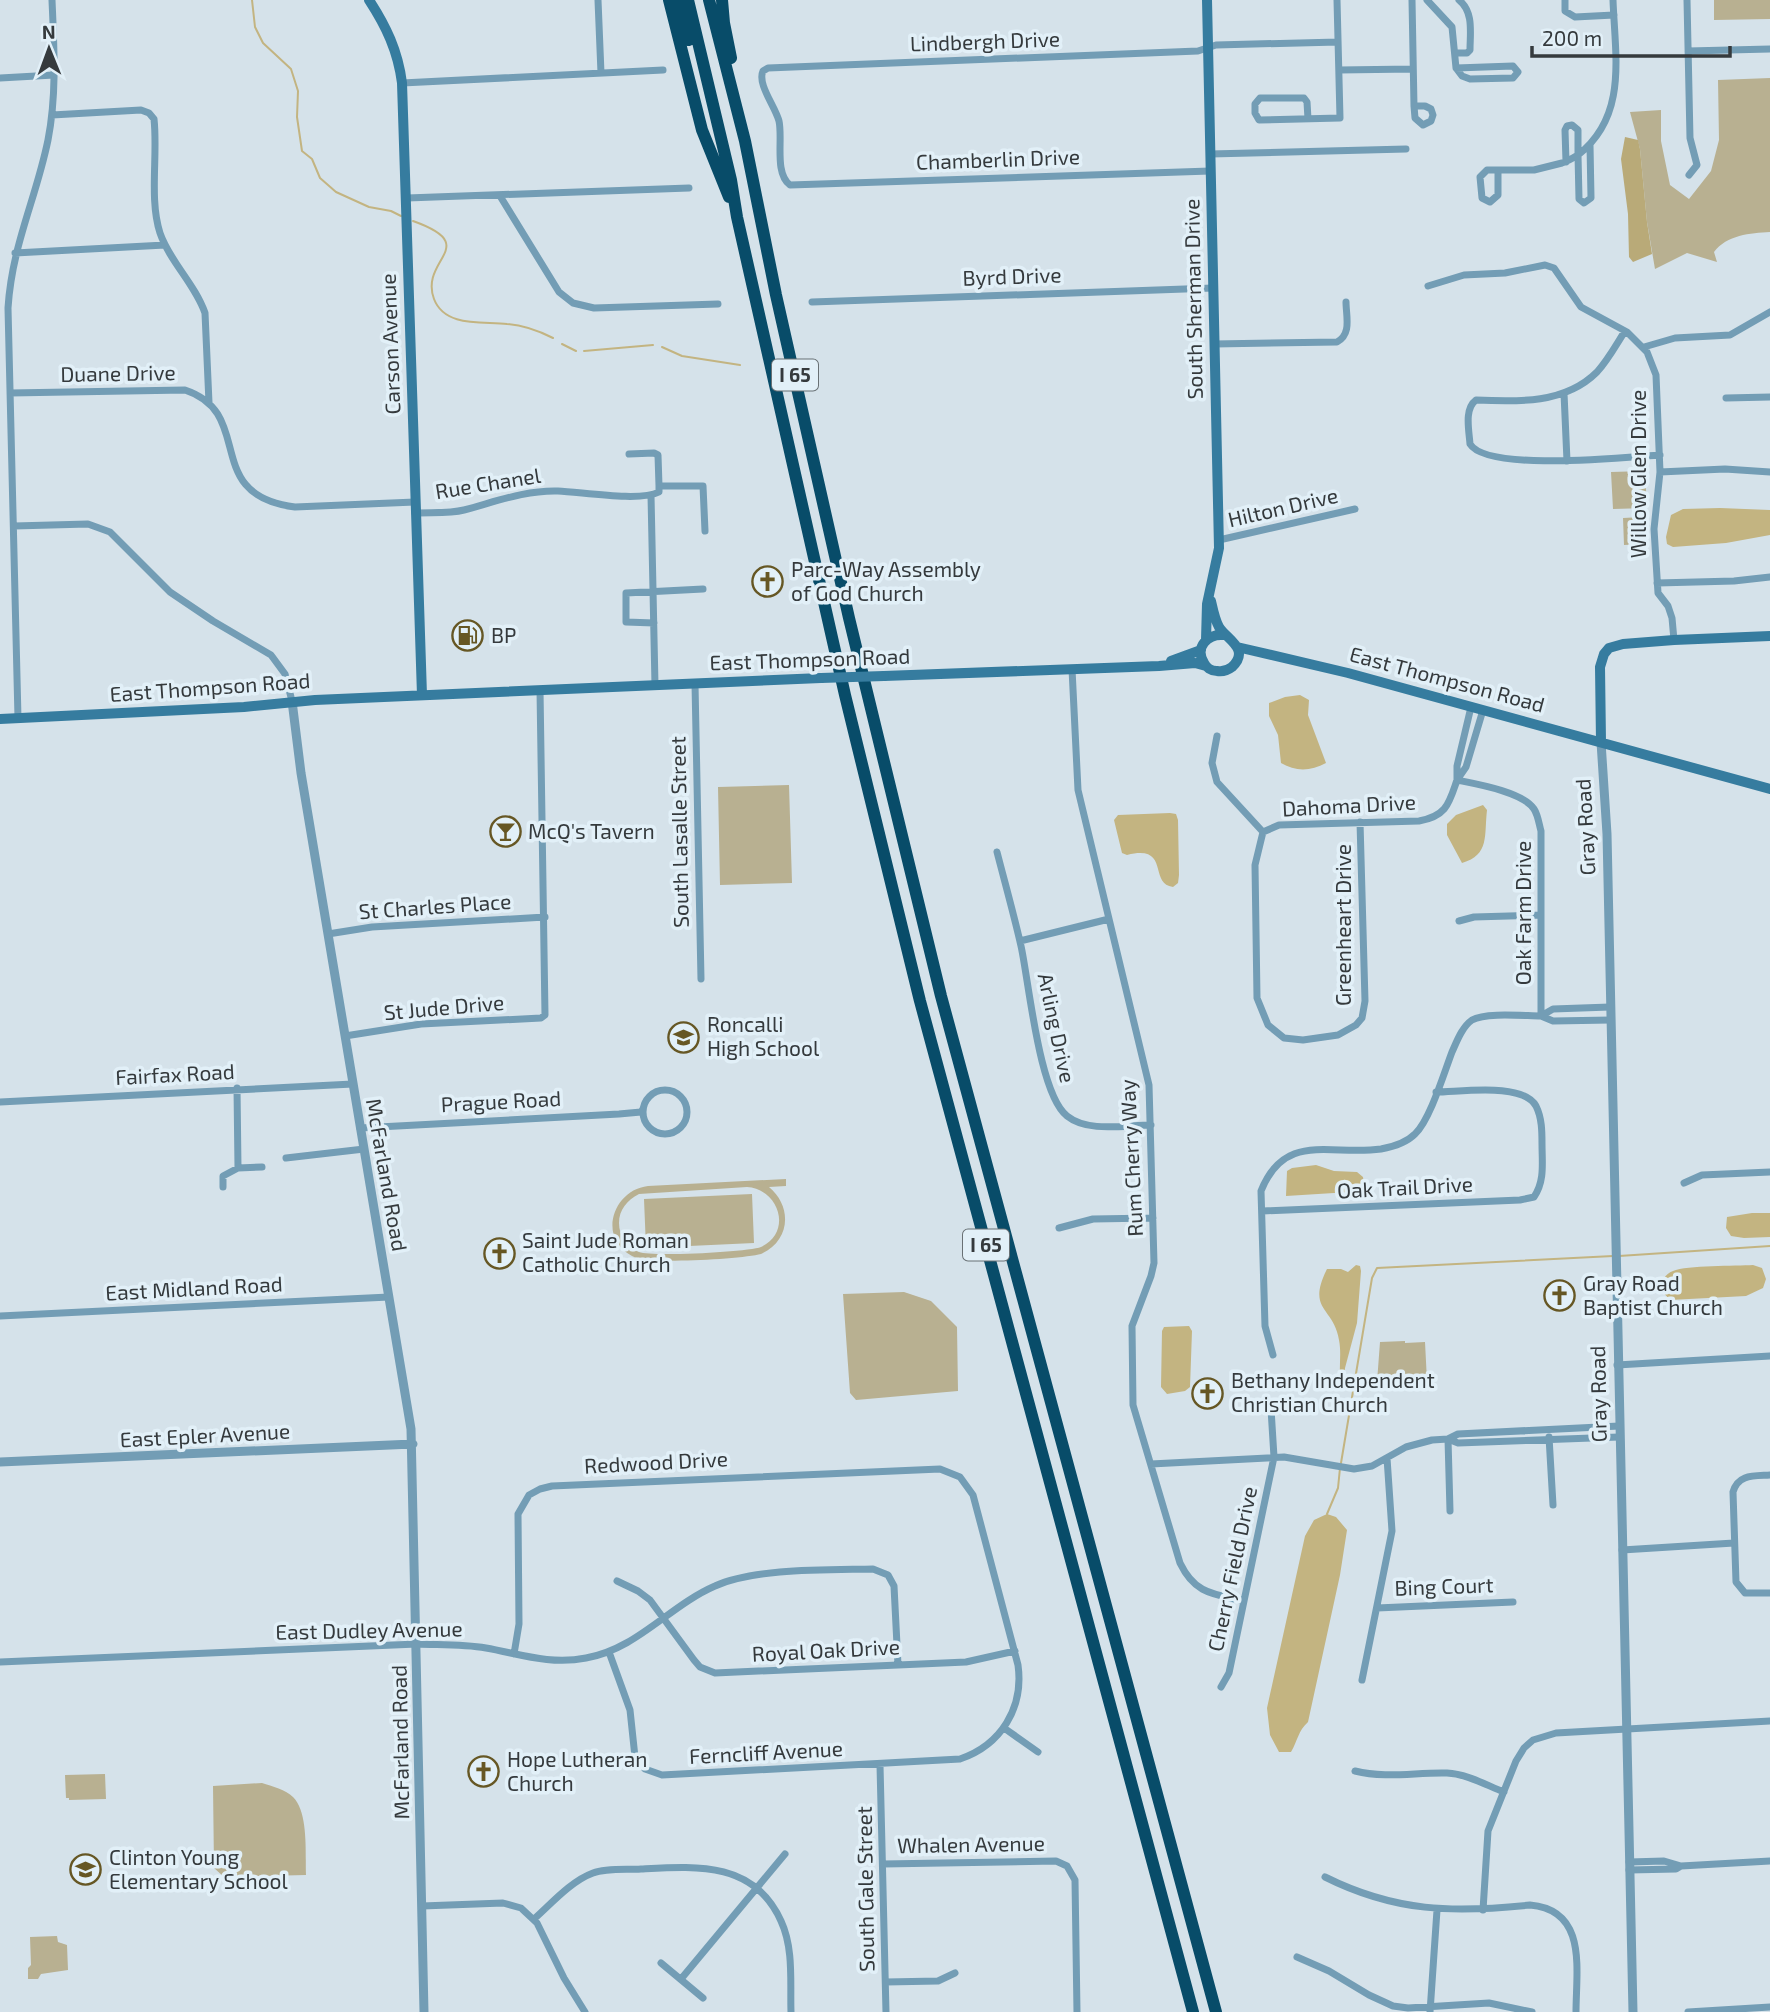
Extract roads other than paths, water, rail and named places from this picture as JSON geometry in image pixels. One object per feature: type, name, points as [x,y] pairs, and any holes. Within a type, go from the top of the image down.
[{"type":"highway","points":[[669,0],[702,130],[737,217]]},
{"type":"highway","points":[[679,0],[717,167]]},
{"type":"highway","name":"I 65","points":[[688,0],[731,180],[737,217],[845,695],[920,1001],[1193,2012]]},
{"type":"highway","name":"I 65","points":[[709,0],[745,141],[776,295],[849,618],[934,970],[1216,2012]]},
{"type":"highway","points":[[722,0],[724,23],[743,111],[745,141]]},
{"type":"main road","name":"Carson Avenue","points":[[369,0],[392,41],[400,64],[402,83],[422,695]]},
{"type":"main road","name":"South Sherman Drive","points":[[1206,640],[1207,604],[1219,554],[1207,0]]},
{"type":"main road","name":"South Sherman Drive","points":[[1210,596],[1216,622],[1223,635]]},
{"type":"main road","points":[[1217,634],[1223,635],[1234,641],[1237,660],[1234,665],[1217,672],[1203,662],[1201,650],[1206,640],[1217,634]]},
{"type":"main road","points":[[1674,640],[1770,636]]},
{"type":"main road","name":"Gray Road","points":[[1601,742],[1600,667],[1607,650],[1623,644],[1674,640]]},
{"type":"main road","name":"East Thompson Road","points":[[1237,647],[1483,710],[1770,789]]},
{"type":"main road","name":"East Thompson Road","points":[[1139,666],[1158,664],[1201,650]]},
{"type":"main road","name":"East Thompson Road","points":[[1237,660],[1284,657]]},
{"type":"main road","name":"East Thompson Road","points":[[0,719],[482,692],[1195,663],[1206,666]]},
{"type":"street","points":[[18,718],[8,308],[15,253],[44,160],[52,114],[52,0]]},
{"type":"street","points":[[598,0],[601,73]]},
{"type":"street","points":[[1308,119],[1304,98],[1260,98],[1255,104],[1255,113],[1259,120],[1308,119],[1340,118],[1337,0]]},
{"type":"street","points":[[1412,0],[1414,106]]},
{"type":"street","points":[[1427,0],[1452,25],[1456,68],[1462,76],[1470,79],[1513,78],[1518,72],[1513,66],[1456,68]]},
{"type":"street","points":[[1455,54],[1467,53],[1470,50],[1469,14],[1460,0]]},
{"type":"street","points":[[1565,0],[1564,8],[1572,16],[1614,15]]},
{"type":"street","points":[[1498,170],[1539,169],[1566,162],[1590,145],[1603,128],[1614,99],[1614,0]]},
{"type":"street","points":[[1687,0],[1690,138],[1697,165],[1689,175]]},
{"type":"street","name":"Lindbergh Drive","points":[[787,183],[781,164],[778,120],[760,75],[768,68],[1198,51],[1216,45],[1338,42]]},
{"type":"street","points":[[1688,51],[1770,49]]},
{"type":"street","points":[[1339,70],[1413,69]]},
{"type":"street","points":[[402,83],[663,70]]},
{"type":"street","points":[[0,78],[54,75]]},
{"type":"street","points":[[52,114],[141,110],[150,114],[154,123],[157,215],[165,245],[200,299],[205,313],[209,403],[225,425],[230,456],[237,472],[253,491],[271,502],[295,507],[415,507]]},
{"type":"street","points":[[1566,162],[1565,130],[1569,125],[1578,130],[1579,198],[1587,203],[1591,198],[1590,145]]},
{"type":"street","points":[[1210,154],[1406,149]]},
{"type":"street","name":"Chamberlin Drive","points":[[787,183],[793,185],[1210,171]]},
{"type":"street","points":[[407,198],[689,188]]},
{"type":"street","points":[[500,196],[559,292],[573,303],[594,308],[718,304]]},
{"type":"street","points":[[15,253],[165,245]]},
{"type":"street","points":[[1428,286],[1464,275],[1505,273],[1545,265],[1554,268],[1581,307],[1625,331],[1644,347],[1675,338],[1730,335],[1770,312]]},
{"type":"street","name":"Byrd Drive","points":[[812,302],[1213,288]]},
{"type":"street","points":[[1214,344],[1337,342],[1344,338],[1347,331],[1346,302]]},
{"type":"street","points":[[1625,331],[1598,370],[1564,393],[1530,400],[1473,402],[1469,411],[1470,442],[1478,451],[1517,460],[1567,461],[1660,456]]},
{"type":"street","name":"Willow Glen Drive","points":[[1644,347],[1655,372],[1660,456],[1654,529],[1658,593],[1668,606],[1674,640]]},
{"type":"street","name":"Duane Drive","points":[[10,393],[173,389],[194,393],[209,403]]},
{"type":"street","points":[[1564,393],[1567,461]]},
{"type":"street","points":[[1726,398],[1770,397]]},
{"type":"street","points":[[629,454],[654,453],[658,456],[659,492],[651,495],[655,685]]},
{"type":"street","points":[[1660,472],[1725,469],[1770,472]]},
{"type":"street","points":[[659,486],[703,486],[705,531]]},
{"type":"street","name":"Rue Chanel","points":[[415,507],[460,511],[497,499],[548,491],[619,496],[651,495]]},
{"type":"street","name":"Hilton Drive","points":[[1219,540],[1355,509]]},
{"type":"street","name":"McFarland Road","points":[[13,526],[88,524],[110,532],[170,592],[271,655],[285,674],[292,701],[301,773],[412,1444],[424,2012]]},
{"type":"street","points":[[1657,583],[1770,577]]},
{"type":"street","points":[[654,623],[630,623],[625,619],[626,593],[703,589]]},
{"type":"street","name":"Rum Cherry Way","points":[[1072,669],[1077,784],[1148,1078],[1153,1270],[1131,1334],[1133,1405],[1180,1563],[1189,1580],[1203,1591],[1244,1601]]},
{"type":"street","name":"South Lasalle Street","points":[[695,684],[701,979]]},
{"type":"street","points":[[540,690],[545,917]]},
{"type":"street","name":"Dahoma Drive","points":[[1457,780],[1457,766],[1471,707]]},
{"type":"street","name":"Dahoma Drive","points":[[1264,832],[1279,825],[1419,821],[1432,818],[1444,811],[1457,780],[1466,768],[1483,710]]},
{"type":"street","points":[[1217,736],[1212,764],[1217,782],[1264,832]]},
{"type":"street","name":"Gray Road","points":[[1601,742],[1607,834],[1633,2012]]},
{"type":"street","name":"Oak Farm Drive","points":[[1457,780],[1505,793],[1534,809],[1541,831],[1541,1017]]},
{"type":"street","name":"Greenheart Drive","points":[[1264,832],[1255,865],[1257,998],[1268,1026],[1284,1038],[1303,1040],[1347,1031],[1356,1025],[1363,1009],[1365,1001],[1360,822]]},
{"type":"street","name":"Arling Drive","points":[[997,852],[1020,941],[1032,1018],[1052,1095],[1059,1109],[1073,1119],[1091,1126],[1151,1125]]},
{"type":"street","points":[[1459,920],[1541,915]]},
{"type":"street","name":"St Charles Place","points":[[328,933],[372,927],[545,917]]},
{"type":"street","name":"St Jude Drive","points":[[345,1036],[405,1026],[545,1016],[545,917]]},
{"type":"street","points":[[1020,941],[1109,919]]},
{"type":"street","points":[[1541,1017],[1553,1009],[1610,1007]]},
{"type":"street","points":[[1273,1356],[1265,1326],[1261,1191],[1272,1168],[1280,1160],[1290,1154],[1304,1151],[1381,1149],[1408,1140],[1425,1119],[1460,1033],[1473,1020],[1489,1016],[1541,1017],[1553,1021],[1611,1020]]},
{"type":"street","name":"Fairfax Road","points":[[0,1102],[353,1084]]},
{"type":"street","points":[[237,1088],[238,1168]]},
{"type":"street","points":[[666,1090],[673,1091],[684,1099],[688,1111],[684,1125],[666,1135],[648,1127],[643,1110],[653,1093],[666,1090]]},
{"type":"street","name":"Oak Trail Drive","points":[[1263,1212],[1520,1200],[1534,1197],[1542,1185],[1542,1126],[1536,1107],[1531,1101],[1519,1093],[1505,1091],[1436,1092]]},
{"type":"street","name":"Prague Road","points":[[360,1128],[620,1114],[643,1110]]},
{"type":"street","points":[[286,1158],[364,1149]]},
{"type":"street","points":[[223,1187],[223,1176],[238,1168],[262,1167]]},
{"type":"street","points":[[1684,1183],[1702,1175],[1770,1172]]},
{"type":"street","points":[[1059,1227],[1093,1219],[1153,1218]]},
{"type":"street","name":"East Midland Road","points":[[0,1316],[389,1297]]},
{"type":"street","points":[[1617,1365],[1770,1356]]},
{"type":"street","name":"Cherry Field Drive","points":[[1221,1687],[1229,1672],[1274,1457],[1271,1409]]},
{"type":"street","points":[[1151,1464],[1274,1457],[1306,1459],[1346,1469],[1363,1468],[1406,1447],[1448,1439],[1458,1434],[1619,1426]]},
{"type":"street","points":[[1549,1429],[1553,1505]]},
{"type":"street","points":[[1448,1439],[1458,1443],[1619,1437]]},
{"type":"street","points":[[1448,1439],[1450,1511]]},
{"type":"street","name":"East Epler Avenue","points":[[0,1462],[412,1444]]},
{"type":"street","points":[[1362,1680],[1392,1531],[1387,1458]]},
{"type":"street","name":"Redwood Drive","points":[[514,1654],[519,1624],[517,1517],[525,1500],[540,1489],[552,1486],[940,1469],[964,1480],[973,1495],[1014,1651]]},
{"type":"street","points":[[1770,1475],[1748,1477],[1737,1482],[1733,1492],[1736,1583],[1740,1590],[1751,1594],[1770,1593]]},
{"type":"street","points":[[1622,1550],[1734,1544]]},
{"type":"street","name":"East Dudley Avenue","points":[[0,1662],[417,1644],[478,1647],[561,1661],[589,1658],[609,1652],[632,1641],[704,1591],[743,1577],[873,1569],[890,1577],[895,1590],[898,1665]]},
{"type":"street","name":"Royal Oak Drive","points":[[617,1581],[643,1595],[694,1660],[701,1667],[715,1673],[971,1662],[1014,1651]]},
{"type":"street","name":"Bing Court","points":[[1377,1608],[1513,1602]]},
{"type":"street","points":[[1014,1651],[1019,1671],[1019,1691],[1014,1709],[1004,1728],[1038,1752]]},
{"type":"street","name":"Ferncliff Avenue","points":[[609,1652],[630,1710],[635,1757],[642,1767],[653,1773],[665,1775],[960,1759],[982,1749],[1004,1728]]},
{"type":"street","points":[[1483,1910],[1488,1831],[1519,1755],[1539,1737],[1556,1733],[1770,1721]]},
{"type":"street","name":"South Gale Street","points":[[880,1765],[887,2012]]},
{"type":"street","points":[[1355,1771],[1373,1776],[1448,1773],[1464,1776],[1504,1792]]},
{"type":"street","points":[[681,1979],[785,1854]]},
{"type":"street","points":[[1629,1866],[1664,1861],[1681,1866],[1770,1861]]},
{"type":"street","name":"Whalen Avenue","points":[[883,1864],[1059,1862],[1070,1869],[1074,1878],[1077,2012]]},
{"type":"street","points":[[534,1919],[580,1881],[602,1871],[705,1867],[732,1874],[756,1889],[775,1909],[786,1934],[791,2012]]},
{"type":"street","points":[[1325,1877],[1384,1901],[1437,1910],[1536,1906],[1548,1909],[1563,1919],[1572,1932],[1575,1944],[1576,2012]]},
{"type":"street","points":[[422,1906],[503,1903],[519,1908],[534,1919],[585,2012]]},
{"type":"street","points":[[1430,2010],[1437,1910]]},
{"type":"street","points":[[1297,1958],[1329,1971],[1383,2003],[1430,2010],[1489,2003],[1532,2012]]},
{"type":"street","points":[[661,1963],[704,1998]]},
{"type":"street","points":[[886,1982],[939,1981],[954,1973]]},
{"type":"street","points":[[1688,2012],[1770,2007]]},
{"type":"waterway","points":[[252,0],[255,27],[263,43],[291,69],[298,91],[297,117],[302,151],[312,159],[320,178],[336,192],[369,207],[391,211],[401,216]]},
{"type":"waterway","points":[[413,221],[444,238],[444,254],[434,273],[432,285],[434,299],[447,315],[466,321],[519,326],[553,338]]},
{"type":"waterway","points":[[562,344],[576,351]]},
{"type":"waterway","points":[[584,351],[653,345]]},
{"type":"waterway","points":[[662,347],[682,356],[740,365]]},
{"type":"waterway","points":[[1619,1256],[1770,1246]]},
{"type":"waterway","points":[[1341,1463],[1372,1278],[1377,1268],[1613,1256]]},
{"type":"waterway","points":[[1327,1514],[1338,1488],[1340,1468]]},
{"type":"place","name":"Parc-Way Assembly of God Church","points":[[768,582]]},
{"type":"place","name":"BP","points":[[468,636]]},
{"type":"place","name":"McQ's Tavern","points":[[505,832]]},
{"type":"place","name":"Roncalli High School","points":[[684,1037]]},
{"type":"place","name":"Saint Jude Roman Catholic Church","points":[[499,1253]]},
{"type":"place","name":"Gray Road Baptist Church","points":[[1560,1296]]},
{"type":"place","name":"Bethany Independent Christian Church","points":[[1208,1393]]},
{"type":"place","name":"Hope Lutheran Church","points":[[484,1772]]},
{"type":"place","name":"Clinton Young Elementary School","points":[[86,1870]]}]
